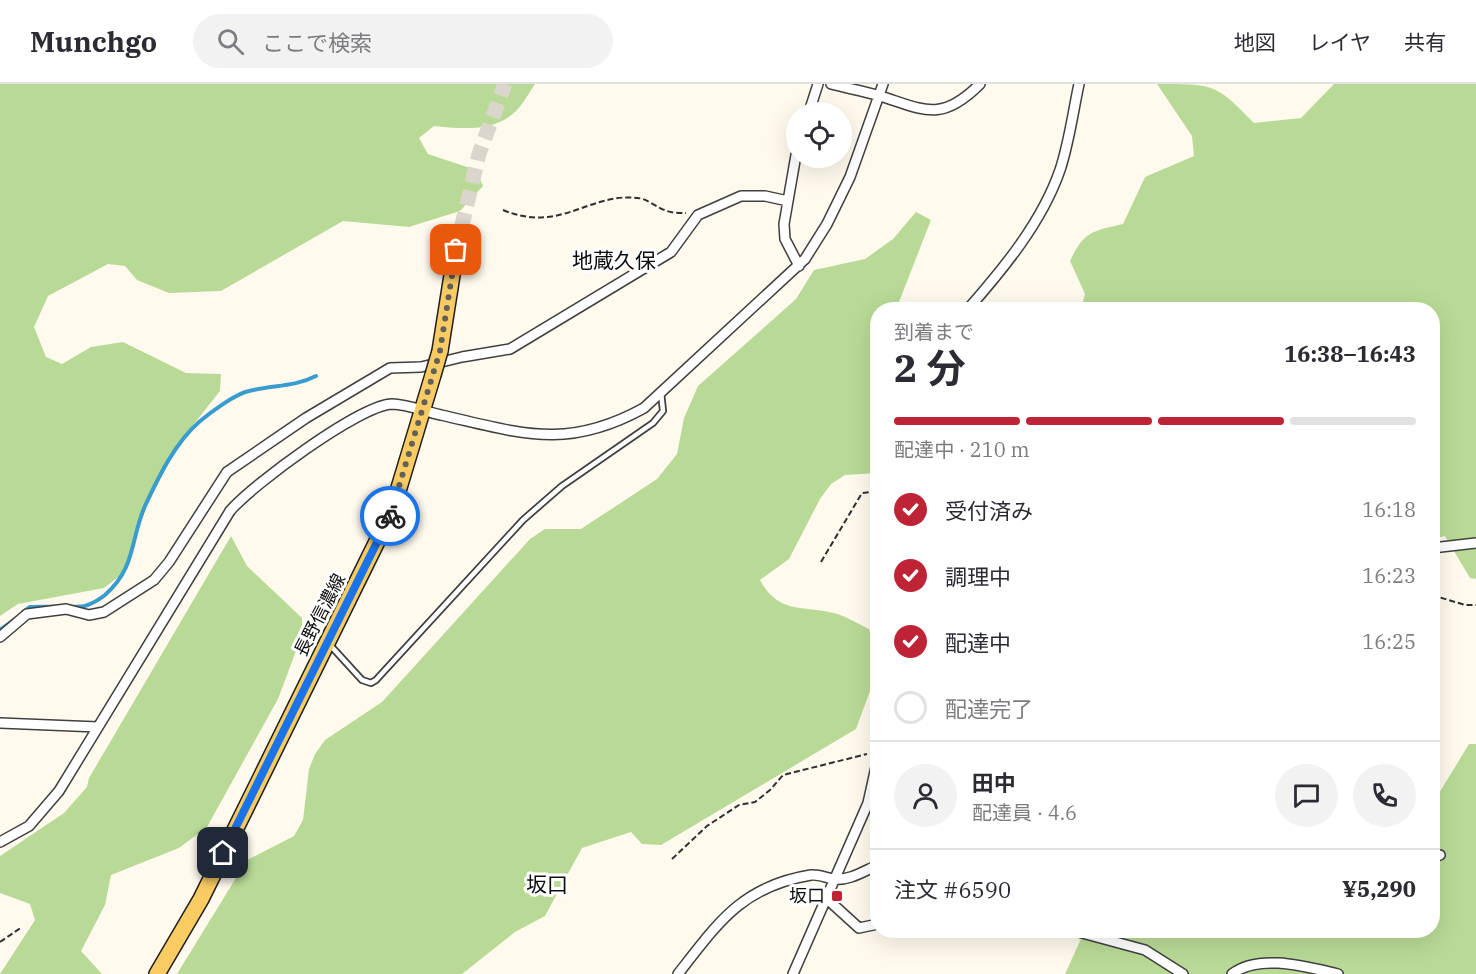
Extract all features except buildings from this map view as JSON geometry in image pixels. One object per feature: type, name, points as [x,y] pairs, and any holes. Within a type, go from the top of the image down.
[{"type":"main road","name":"長野信濃線","points":[[157,974],[201,899],[392,511],[440,351],[456,250]]},
{"type":"street","points":[[812,102],[818,84]]},
{"type":"street","points":[[831,84],[879,96],[916,110],[936,110],[965,98],[980,84]]},
{"type":"street","points":[[0,842],[29,826],[59,791],[230,511],[243,496],[268,475],[368,410],[392,404],[519,434],[567,435],[586,432],[625,418],[644,408],[798,266],[827,224],[850,177],[883,84]]},
{"type":"street","points":[[975,302],[1006,265],[1047,198],[1059,170],[1079,84]]},
{"type":"street","points":[[794,168],[784,239],[798,266]]},
{"type":"street","points":[[0,637],[27,614],[66,609],[89,615],[104,612],[154,580],[169,562],[227,472],[306,418],[390,368],[421,367],[510,349],[671,252],[698,215],[741,196],[765,196],[788,201]]},
{"type":"street","points":[[1440,547],[1476,543]]},
{"type":"street","points":[[0,723],[98,727]]},
{"type":"street","points":[[793,974],[836,880],[870,794]]},
{"type":"street","points":[[678,974],[713,928],[741,901],[788,880],[815,874],[836,880],[850,878],[870,869]]},
{"type":"street","points":[[826,898],[859,928],[870,926]]},
{"type":"street","points":[[1101,938],[1145,950],[1184,974]]},
{"type":"street","points":[[1232,974],[1245,966],[1264,963],[1338,974]]},
{"type":"lane","points":[[328,643],[362,680],[370,683],[376,680],[523,520],[562,486],[653,423],[663,411],[661,392]]},
{"type":"path","points":[[503,210],[518,216],[552,218],[617,199],[640,198],[667,211],[698,215]]},
{"type":"path","points":[[821,562],[862,493],[870,492]]},
{"type":"path","points":[[1440,598],[1465,606],[1476,605]]},
{"type":"path","points":[[672,859],[707,826],[739,805],[755,802],[783,775],[867,754]]},
{"type":"path","points":[[0,942],[22,927]]},
{"type":"green space","points":[[0,84],[535,84],[516,111],[498,123],[477,128],[434,126],[419,138],[428,154],[476,170],[483,186],[460,211],[409,227],[343,221],[221,291],[169,293],[137,280],[125,266],[108,264],[48,296],[34,327],[46,357],[62,364],[91,347],[123,342],[186,373],[221,374],[220,391],[175,448],[152,492],[122,574],[104,588],[18,604],[0,616]]},
{"type":"green space","points":[[1157,84],[1203,86],[1213,89],[1231,100],[1254,123],[1301,118],[1334,84],[1476,84],[1476,579],[1470,578],[1445,536],[1440,537],[1440,302],[1083,302],[1085,294],[1070,261],[1075,251],[1091,234],[1123,224],[1145,177],[1194,156],[1192,136]]},
{"type":"green space","points":[[916,212],[931,220],[899,302],[870,302],[870,473],[845,475],[831,484],[820,499],[789,559],[760,580],[767,591],[783,603],[834,613],[869,629],[870,691],[856,729],[661,845],[642,844],[631,832],[582,848],[545,916],[515,932],[462,974],[177,974],[247,860],[294,836],[303,820],[309,769],[315,754],[325,740],[382,702],[530,539],[545,529],[581,529],[657,479],[677,454],[684,418],[698,386],[796,299],[814,270],[865,259],[893,239]]},
{"type":"green space","points":[[231,536],[247,566],[302,618],[302,635],[278,699],[207,827],[179,848],[111,875],[105,905],[81,951],[102,974],[0,974],[35,920],[30,904],[0,893],[0,856],[64,813],[87,787],[89,778]]},
{"type":"green space","points":[[1469,744],[1476,744],[1476,974],[1065,974],[1081,938],[1440,938],[1440,792]]},
{"type":"waterway","points":[[23,612],[30,607],[85,606],[105,595],[115,585],[127,564],[140,518],[156,483],[175,450],[190,430],[230,399],[243,393],[292,384],[316,376]]},
{"type":"waterway","points":[[0,630],[15,619]]},
{"type":"tunnel","points":[[456,250],[479,154],[505,84]]},
{"type":"way so far","points":[[390,516],[440,351],[456,250]]},
{"type":"place","name":"坂口","points":[[837,896]]},
{"type":"district","name":"地蔵久保","points":[[614,261]]},
{"type":"district","name":"坂口","points":[[547,885]]},
{"type":"route","points":[[223,853],[263,769],[343,615],[390,516]]}]
